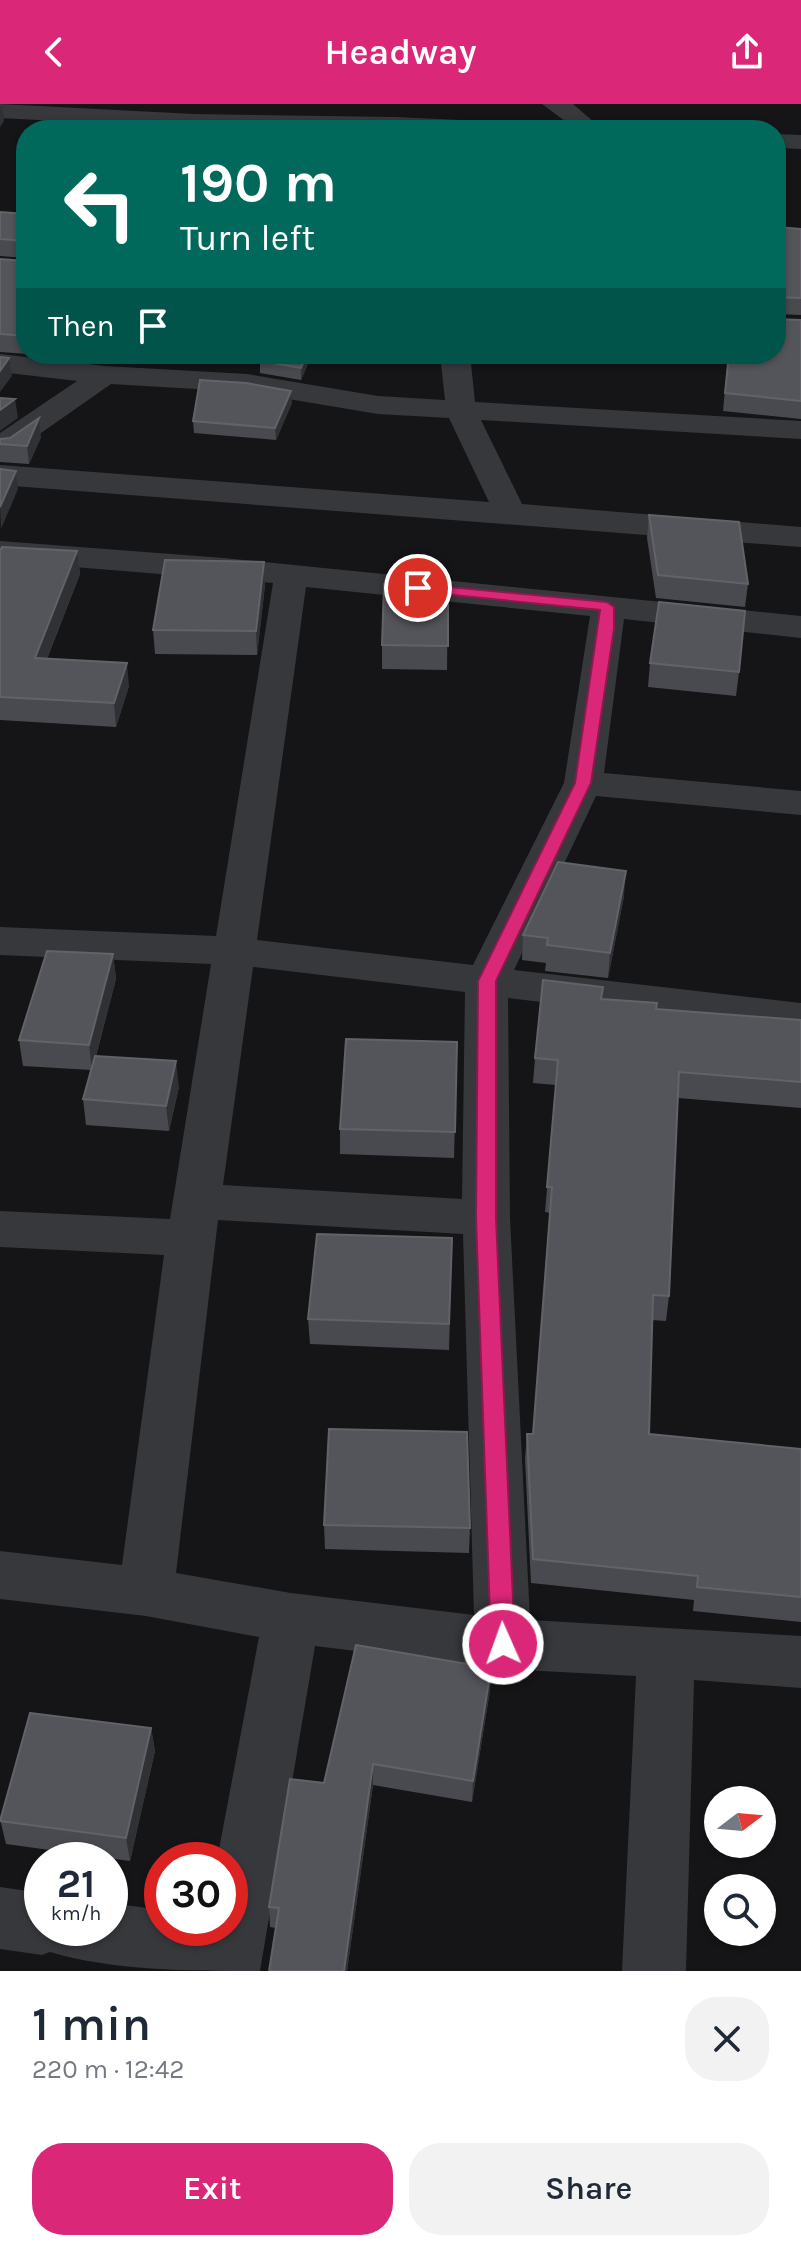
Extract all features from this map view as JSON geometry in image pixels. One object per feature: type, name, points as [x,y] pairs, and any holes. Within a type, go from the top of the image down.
[{"type":"street","points":[[554,104],[580,120]]},
{"type":"street","points":[[0,111],[116,120]]},
{"type":"street","points":[[0,363],[105,375],[247,383],[378,405],[801,430]]},
{"type":"street","points":[[231,364],[247,383]]},
{"type":"street","points":[[456,364],[461,411],[509,511]]},
{"type":"street","points":[[0,447],[105,375]]},
{"type":"street","points":[[0,475],[238,495],[509,511],[801,537]]},
{"type":"street","points":[[0,551],[224,568],[801,627]]},
{"type":"street","points":[[146,1592],[194,1220],[291,576]]},
{"type":"street","points":[[503,1644],[486,1218],[487,981],[583,783],[607,629],[607,607]]},
{"type":"street","points":[[583,783],[801,803]]},
{"type":"street","points":[[0,941],[234,951],[801,1018]]},
{"type":"street","points":[[0,1229],[194,1220],[486,1218]]},
{"type":"street","points":[[0,1575],[146,1592],[291,1618],[503,1644],[801,1662]]},
{"type":"street","points":[[128,1940],[229,1961],[291,1618]]},
{"type":"street","points":[[654,1971],[666,1652]]},
{"type":"street","points":[[0,1918],[24,1921]]},
{"type":"building","points":[[0,212],[16,213],[16,240],[0,239]]},
{"type":"building","points":[[786,228],[801,229],[801,298],[786,297]]},
{"type":"building","points":[[0,259],[16,260],[16,335],[0,334]]},
{"type":"building","points":[[786,319],[801,320],[801,401],[725,393],[728,364],[786,364]]},
{"type":"building","points":[[0,357],[9,358],[0,371]]},
{"type":"building","points":[[278,364],[303,364],[301,368]]},
{"type":"building","points":[[200,380],[246,383],[291,391],[275,428],[193,421]]},
{"type":"building","points":[[0,398],[15,399],[0,410]]},
{"type":"building","points":[[39,418],[27,446],[0,444],[0,439],[10,438]]},
{"type":"building","points":[[0,469],[16,471],[0,507]]},
{"type":"building","points":[[649,515],[739,522],[748,584],[658,575]]},
{"type":"building","points":[[2,547],[77,551],[35,658],[127,663],[114,703],[0,697]]},
{"type":"building","points":[[165,560],[264,562],[256,631],[153,630]]},
{"type":"building","points":[[384,584],[448,584],[448,646],[382,645]]},
{"type":"building","points":[[659,602],[745,611],[739,672],[650,663]]},
{"type":"building","points":[[558,862],[626,871],[610,953],[547,945],[548,938],[523,935]]},
{"type":"building","points":[[47,951],[113,954],[89,1045],[19,1040]]},
{"type":"building","points":[[543,980],[603,987],[601,999],[657,1003],[656,1009],[801,1020],[801,1082],[679,1072],[669,1296],[653,1295],[649,1434],[801,1449],[801,1597],[697,1587],[698,1576],[533,1559],[527,1434],[533,1434],[552,1187],[547,1187],[558,1060],[535,1058]]},
{"type":"building","points":[[346,1039],[457,1042],[455,1132],[340,1129]]},
{"type":"building","points":[[95,1056],[176,1061],[166,1106],[83,1099]]},
{"type":"building","points":[[317,1234],[452,1238],[449,1324],[308,1319]]},
{"type":"building","points":[[329,1429],[467,1432],[470,1528],[324,1525]]},
{"type":"building","points":[[356,1645],[491,1668],[473,1781],[373,1764],[344,1971],[269,1971],[279,1908],[269,1907],[290,1779],[324,1783]]},
{"type":"building","points":[[30,1713],[151,1728],[126,1838],[0,1821]]},
{"type":"route","points":[[418,588],[607,607],[607,629],[583,783],[487,981],[486,1218],[503,1644]]}]
